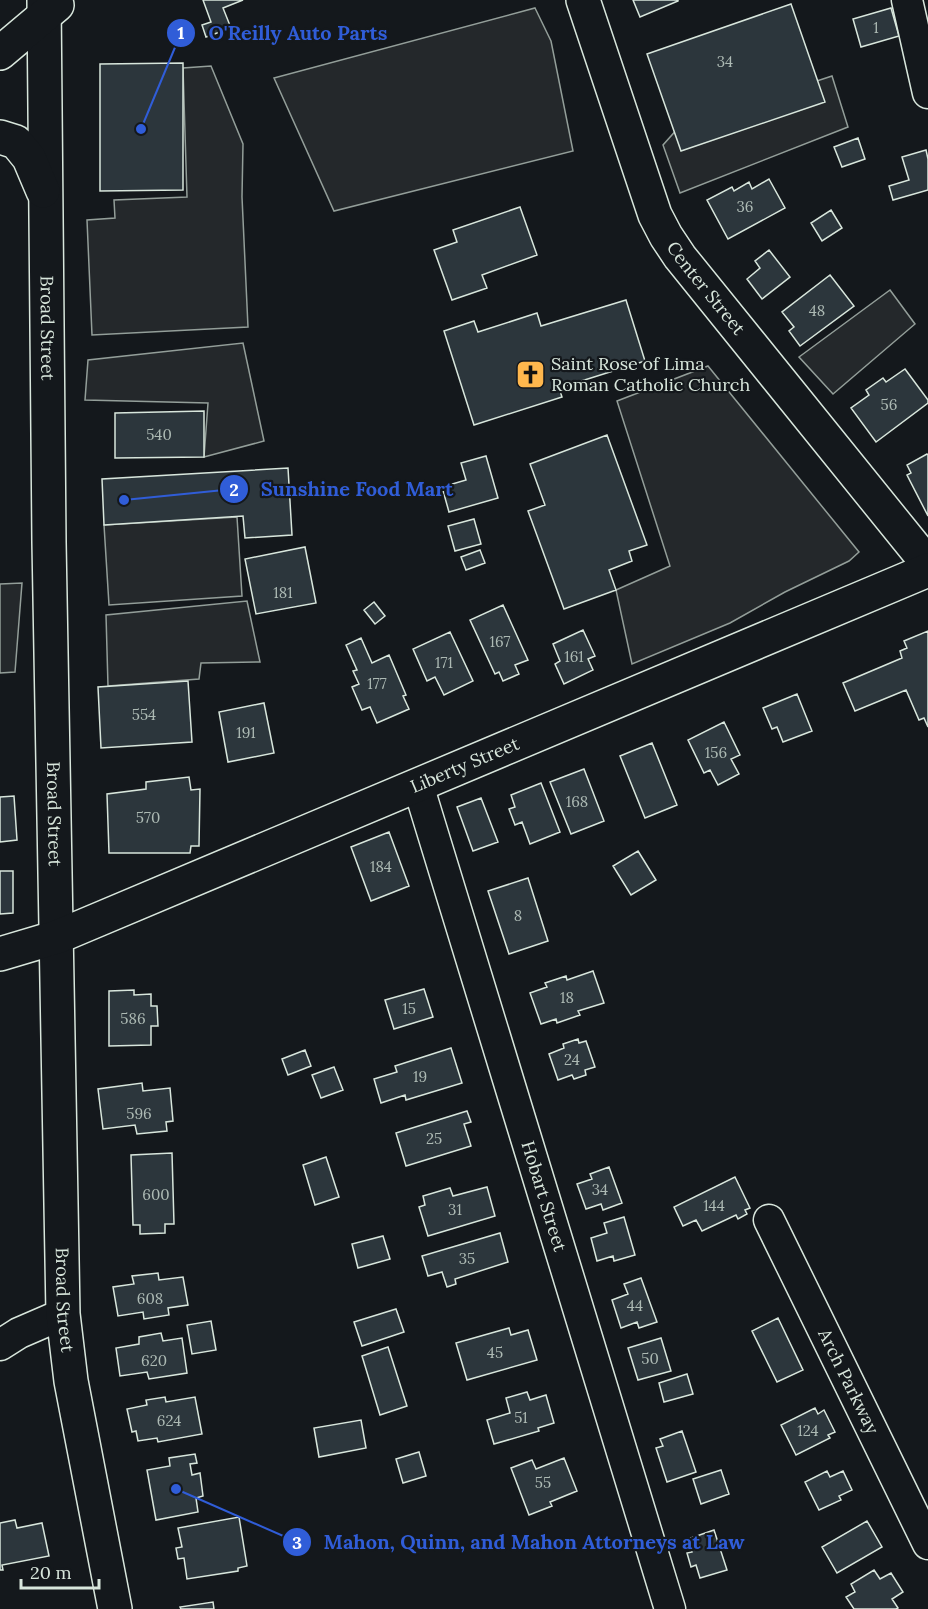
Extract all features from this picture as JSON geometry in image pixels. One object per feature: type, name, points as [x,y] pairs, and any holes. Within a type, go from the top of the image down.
[{"type":"main road","name":"Center Street","points":[[583,0],[655,215],[666,236],[928,564]]},
{"type":"main road","points":[[0,53],[51,4]]},
{"type":"main road","name":"Broad Street","points":[[51,4],[46,198],[49,542],[63,1314],[71,1381],[115,1609]]},
{"type":"main road","points":[[0,137],[16,142],[29,158],[46,198]]},
{"type":"main road","name":"Liberty Street","points":[[0,954],[57,937],[928,570]]},
{"type":"street","points":[[907,0],[928,93]]},
{"type":"street","name":"Hobart Street","points":[[418,785],[670,1609]]},
{"type":"street","name":"Arch Parkway","points":[[769,1220],[928,1544]]},
{"type":"street","points":[[0,1345],[19,1333],[63,1314]]},
{"type":"shaded area","points":[[535,8],[551,41],[573,151],[334,211],[274,78]]},
{"type":"shaded area","points":[[211,66],[243,144],[242,197],[248,327],[92,335],[87,220],[115,218],[114,200],[187,197],[183,68]]},
{"type":"shaded area","points":[[832,76],[848,127],[680,193],[663,145],[680,126]]},
{"type":"shaded area","points":[[890,290],[915,324],[833,394],[799,357]]},
{"type":"shaded area","points":[[243,343],[264,441],[204,457],[208,403],[85,400],[88,360]]},
{"type":"shaded area","points":[[708,366],[859,552],[849,561],[785,592],[730,623],[632,664],[616,590],[670,566],[617,401]]},
{"type":"shaded area","points":[[237,517],[242,596],[109,605],[104,525]]},
{"type":"shaded area","points":[[22,583],[15,672],[0,673],[0,584]]},
{"type":"shaded area","points":[[247,601],[260,662],[201,663],[199,679],[108,686],[106,615]]},
{"type":"building","points":[[203,0],[243,0],[223,8],[231,28],[206,37],[202,25],[211,22]]},
{"type":"building","points":[[633,0],[678,0],[678,1],[640,17]]},
{"type":"building","points":[[791,4],[825,102],[681,151],[647,54]]},
{"type":"building","points":[[891,8],[899,36],[861,47],[853,19]]},
{"type":"building","points":[[183,63],[183,190],[100,191],[100,64]]},
{"type":"building","points":[[858,138],[865,159],[842,167],[834,147]]},
{"type":"building","points":[[926,150],[928,190],[893,200],[889,186],[909,180],[902,157]]},
{"type":"building","points":[[769,179],[785,208],[728,239],[707,200],[732,187],[734,191],[749,182],[752,189]]},
{"type":"building","points":[[520,207],[537,255],[482,275],[487,288],[452,300],[434,250],[457,242],[453,230]]},
{"type":"building","points":[[831,210],[842,228],[822,241],[811,223]]},
{"type":"building","points":[[769,250],[790,277],[762,299],[747,279],[760,268],[755,261]]},
{"type":"building","points":[[830,275],[854,306],[800,346],[789,331],[794,327],[782,312]]},
{"type":"building","name":"Saint Rose of Lima Roman Catholic Church","points":[[626,300],[645,361],[559,388],[562,397],[474,425],[444,331],[474,321],[478,332],[537,313],[541,326]]},
{"type":"building","points":[[905,369],[928,403],[876,442],[851,408],[869,395],[866,390],[883,378],[886,382]]},
{"type":"building","points":[[204,411],[204,457],[115,458],[115,413]]},
{"type":"building","points":[[607,435],[647,545],[629,551],[632,561],[609,570],[616,590],[564,609],[528,511],[545,505],[530,464]]},
{"type":"building","points":[[927,454],[928,516],[907,475],[911,473],[907,465]]},
{"type":"building","points":[[486,456],[498,498],[449,512],[442,487],[466,480],[461,463]]},
{"type":"building","points":[[288,468],[292,535],[245,538],[243,516],[104,525],[102,479]]},
{"type":"building","points":[[474,519],[481,544],[455,551],[448,526]]},
{"type":"building","points":[[305,547],[316,603],[256,614],[245,559]]},
{"type":"building","points":[[480,550],[485,563],[466,570],[461,557]]},
{"type":"building","points":[[374,602],[385,616],[375,624],[364,610]]},
{"type":"building","points":[[503,605],[528,660],[515,665],[519,674],[503,681],[499,672],[495,674],[470,620]]},
{"type":"building","points":[[583,630],[595,656],[588,659],[593,670],[564,684],[555,664],[560,661],[553,644]]},
{"type":"building","points":[[928,631],[928,727],[924,718],[919,720],[906,690],[855,711],[843,683],[902,658],[900,651],[907,648],[904,641]]},
{"type":"building","points":[[450,632],[473,681],[444,695],[435,677],[427,681],[413,649]]},
{"type":"building","points":[[361,638],[372,663],[389,655],[406,695],[403,696],[409,709],[377,723],[370,707],[362,710],[352,687],[359,684],[353,671],[357,670],[346,645]]},
{"type":"building","points":[[188,681],[192,742],[101,748],[98,687]]},
{"type":"building","points":[[797,694],[812,731],[783,742],[777,727],[772,729],[763,708]]},
{"type":"building","points":[[264,703],[274,753],[228,762],[219,712]]},
{"type":"building","points":[[724,722],[740,755],[731,759],[739,774],[718,785],[710,770],[704,773],[688,740]]},
{"type":"building","points":[[652,743],[677,805],[645,818],[620,756]]},
{"type":"building","points":[[584,769],[604,821],[571,834],[550,782]]},
{"type":"building","points":[[189,777],[191,790],[200,789],[199,846],[191,846],[190,853],[109,853],[107,794],[146,789],[146,782]]},
{"type":"building","points":[[541,783],[560,832],[530,844],[522,822],[515,825],[509,809],[515,807],[511,795]]},
{"type":"building","points":[[14,796],[17,840],[0,842],[0,797]]},
{"type":"building","points":[[481,798],[498,842],[473,851],[457,807]]},
{"type":"building","points":[[389,832],[409,886],[371,901],[351,847]]},
{"type":"building","points":[[638,851],[656,880],[631,895],[613,866]]},
{"type":"building","points":[[0,871],[13,871],[13,913],[0,914]]},
{"type":"building","points":[[528,878],[548,941],[509,954],[488,891]]},
{"type":"building","points":[[593,971],[604,1003],[578,1011],[580,1015],[557,1023],[556,1019],[541,1024],[530,993],[547,987],[545,983],[566,976],[567,980]]},
{"type":"building","points":[[424,989],[433,1017],[394,1029],[385,1000]]},
{"type":"building","points":[[134,990],[134,995],[151,994],[151,1006],[157,1006],[158,1026],[151,1026],[151,1045],[109,1046],[109,991]]},
{"type":"building","points":[[578,1039],[579,1043],[586,1041],[595,1067],[585,1070],[586,1075],[574,1079],[572,1075],[558,1080],[549,1054],[564,1048],[563,1044]]},
{"type":"building","points":[[451,1048],[462,1083],[406,1100],[405,1095],[381,1103],[374,1079],[397,1072],[395,1066]]},
{"type":"building","points":[[305,1050],[311,1066],[288,1075],[282,1059]]},
{"type":"building","points":[[334,1067],[343,1090],[321,1098],[312,1075]]},
{"type":"building","points":[[142,1083],[143,1091],[170,1088],[173,1121],[166,1122],[167,1131],[137,1134],[135,1125],[103,1129],[98,1089]]},
{"type":"building","points":[[467,1111],[471,1122],[464,1124],[471,1146],[406,1166],[396,1133]]},
{"type":"building","points":[[172,1153],[174,1224],[165,1224],[165,1233],[140,1234],[140,1225],[133,1225],[131,1155]]},
{"type":"building","points":[[326,1157],[339,1197],[315,1205],[303,1165]]},
{"type":"building","points":[[609,1167],[622,1203],[603,1210],[601,1204],[586,1209],[577,1184],[592,1179],[590,1174]]},
{"type":"building","points":[[735,1177],[750,1208],[745,1210],[747,1214],[738,1219],[736,1215],[702,1231],[696,1220],[683,1226],[674,1207]]},
{"type":"building","points":[[487,1187],[495,1216],[428,1236],[419,1207],[425,1205],[423,1196],[450,1188],[453,1196]]},
{"type":"building","points":[[624,1217],[635,1255],[614,1261],[613,1256],[597,1261],[591,1238],[607,1233],[604,1223]]},
{"type":"building","points":[[500,1233],[508,1262],[455,1279],[456,1284],[447,1287],[442,1272],[428,1276],[422,1256]]},
{"type":"building","points":[[383,1236],[390,1259],[358,1268],[352,1244]]},
{"type":"building","points":[[158,1273],[159,1280],[183,1277],[188,1305],[168,1308],[169,1315],[144,1319],[143,1312],[118,1316],[113,1287],[134,1284],[132,1276]]},
{"type":"building","points":[[641,1278],[657,1322],[639,1328],[637,1322],[621,1328],[612,1300],[628,1294],[624,1284]]},
{"type":"building","points":[[396,1309],[404,1332],[362,1346],[354,1322]]},
{"type":"building","points":[[778,1318],[803,1370],[777,1382],[752,1331]]},
{"type":"building","points":[[211,1321],[216,1350],[192,1354],[187,1325]]},
{"type":"building","points":[[509,1328],[511,1335],[528,1330],[537,1360],[467,1380],[456,1343]]},
{"type":"building","points":[[161,1333],[163,1341],[182,1338],[187,1373],[149,1379],[147,1372],[120,1376],[116,1348],[139,1344],[139,1337]]},
{"type":"building","points":[[661,1338],[671,1371],[638,1380],[628,1348]]},
{"type":"building","points":[[388,1347],[407,1406],[380,1415],[362,1356]]},
{"type":"building","points":[[687,1374],[693,1394],[664,1402],[659,1383]]},
{"type":"building","points":[[527,1392],[530,1400],[546,1395],[554,1423],[538,1428],[539,1431],[494,1444],[487,1420],[510,1413],[506,1398]]},
{"type":"building","points":[[165,1397],[166,1402],[195,1397],[202,1434],[158,1442],[157,1438],[138,1441],[136,1431],[132,1432],[127,1409],[147,1405],[146,1400]]},
{"type":"building","points":[[815,1408],[818,1414],[824,1410],[835,1432],[828,1435],[830,1438],[796,1455],[781,1425]]},
{"type":"building","points":[[361,1420],[366,1448],[319,1457],[314,1428]]},
{"type":"building","points":[[682,1431],[696,1472],[667,1482],[656,1448],[663,1446],[660,1439]]},
{"type":"building","points":[[419,1452],[426,1476],[403,1483],[396,1459]]},
{"type":"building","points":[[195,1454],[197,1463],[190,1464],[192,1475],[200,1473],[203,1496],[196,1498],[198,1512],[156,1520],[147,1470],[170,1466],[169,1458]]},
{"type":"building","points":[[564,1458],[577,1491],[550,1502],[552,1506],[529,1515],[511,1468],[532,1460],[536,1469]]},
{"type":"building","points":[[721,1470],[729,1494],[701,1504],[693,1479]]},
{"type":"building","points":[[827,1471],[830,1477],[843,1471],[852,1490],[839,1496],[841,1500],[819,1510],[805,1482]]},
{"type":"building","points":[[239,1517],[247,1566],[238,1568],[238,1571],[187,1579],[184,1558],[178,1559],[176,1548],[182,1547],[178,1528]]},
{"type":"building","points":[[15,1520],[17,1528],[42,1523],[49,1556],[2,1565],[3,1570],[0,1570],[0,1523]]},
{"type":"building","points":[[867,1521],[882,1547],[837,1573],[822,1547]]},
{"type":"building","points":[[714,1530],[727,1570],[700,1578],[696,1565],[691,1567],[687,1553],[692,1552],[688,1539]]},
{"type":"building","points":[[874,1570],[880,1579],[891,1573],[903,1592],[892,1599],[898,1608],[854,1609],[846,1597],[855,1592],[851,1584]]},
{"type":"building","points":[[213,1602],[214,1609],[181,1609],[180,1607]]},
{"type":"place","name":"O'Reilly Auto Parts","points":[[141,129]]},
{"type":"place","name":"Saint Rose of Lima Roman Catholic Church","points":[[530,374]]},
{"type":"place","name":"Sunshine Food Mart","points":[[124,500]]},
{"type":"place","name":"Mahon, Quinn, and Mahon Attorneys at Law","points":[[176,1489]]}]
